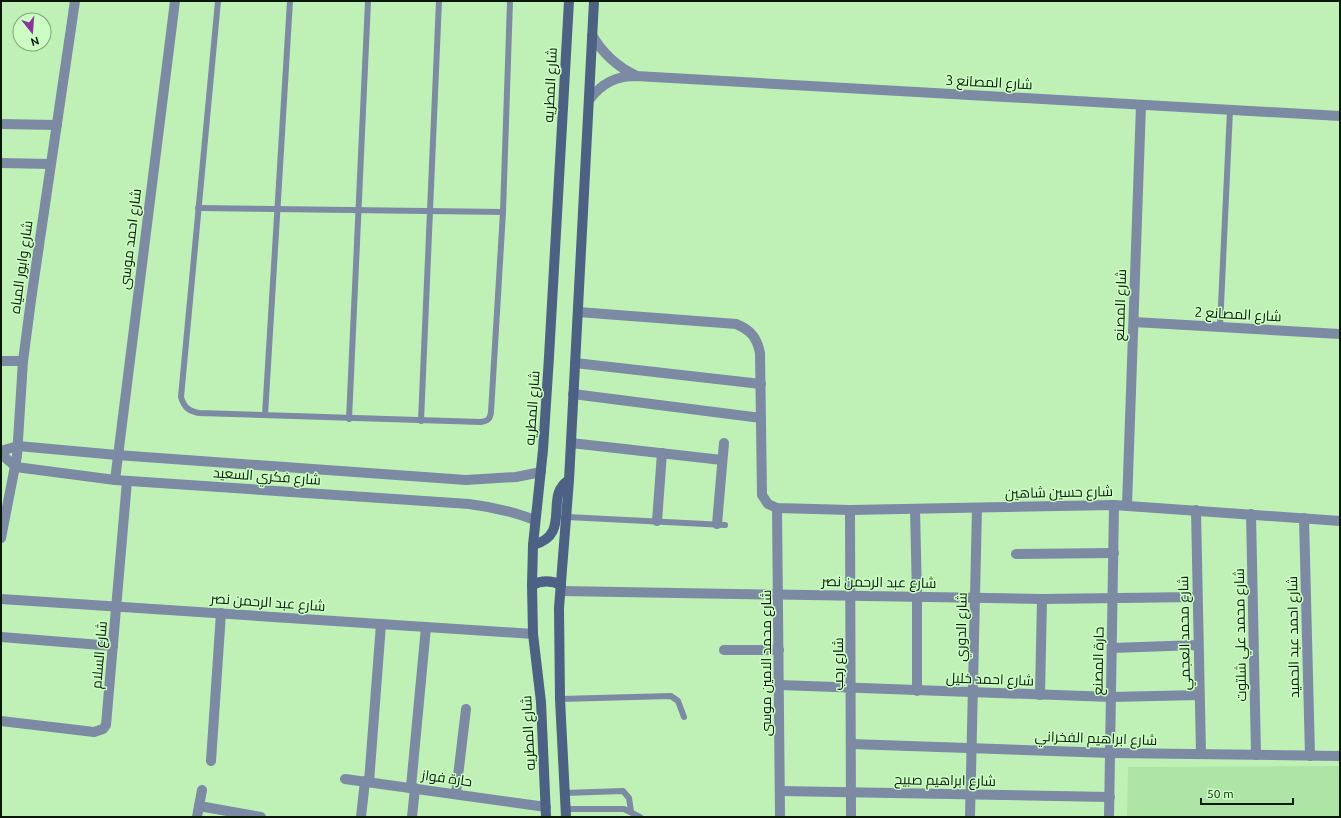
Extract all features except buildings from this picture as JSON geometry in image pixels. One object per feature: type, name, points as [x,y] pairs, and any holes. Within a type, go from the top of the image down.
[{"type":"main road","name":"شارع المطريه","points":[[546,812],[541,702],[533,634],[533,545],[541,472],[549,356],[569,1]]},
{"type":"main road","points":[[566,813],[560,699],[559,625],[567,517],[594,1]]},
{"type":"main road","points":[[533,545],[545,541],[554,531],[556,525],[558,494],[562,486],[569,480]]},
{"type":"main road","points":[[532,585],[543,581],[555,582],[561,588]]},
{"type":"street","name":"شارع وابور المياه","points":[[1,538],[5,498],[16,467],[23,361],[50,164],[75,1]]},
{"type":"street","name":"شارع احمد موسى","points":[[115,480],[175,1]]},
{"type":"street","name":"شارع المصانع 3","points":[[592,35],[606,56],[615,64],[636,76]]},
{"type":"street","name":"شارع المصانع 3","points":[[589,100],[596,91],[614,79],[636,76],[1340,116]]},
{"type":"street","name":"شارع المصنع","points":[[1127,505],[1141,105]]},
{"type":"street","points":[[1,124],[56,125]]},
{"type":"street","points":[[1,163],[50,164]]},
{"type":"street","points":[[578,312],[736,324],[745,327],[753,334],[758,343],[760,353],[762,495],[768,504],[777,508]]},
{"type":"street","name":"شارع المصانع 2","points":[[1134,322],[1340,334]]},
{"type":"street","points":[[1,361],[23,361]]},
{"type":"street","points":[[575,363],[761,384]]},
{"type":"street","points":[[573,394],[761,418]]},
{"type":"street","points":[[571,443],[722,460]]},
{"type":"street","points":[[721,524],[722,460],[724,443]]},
{"type":"street","name":"شارع فكري السعيد","points":[[535,520],[493,507],[469,504],[115,480],[16,467],[1,452],[18,446],[117,455],[466,480],[516,477],[541,472]]},
{"type":"street","points":[[657,522],[662,453]]},
{"type":"street","name":"شارع السلام","points":[[1,721],[94,732],[103,729],[107,720],[127,481]]},
{"type":"street","name":"حارة المصنع","points":[[1109,817],[1114,505]]},
{"type":"street","name":"شارع حسين شاهين","points":[[777,508],[850,510],[1127,505],[1340,521]]},
{"type":"street","name":"شارع محمد الامين موسى","points":[[777,508],[780,594],[780,817]]},
{"type":"street","name":"شارع الدوري","points":[[970,817],[977,508]]},
{"type":"street","points":[[914,509],[918,597],[917,691]]},
{"type":"street","name":"شارع رجب","points":[[850,510],[852,596],[851,817]]},
{"type":"street","name":"شارع محمد العجمي","points":[[1196,510],[1201,754]]},
{"type":"street","name":"شارع محمد علي شلتوت","points":[[1251,514],[1256,755]]},
{"type":"street","name":"شارع احمد عبد الحميد","points":[[1304,518],[1310,756]]},
{"type":"street","points":[[1016,554],[1114,553]]},
{"type":"street","name":"شارع عبد الرحمن نصر","points":[[561,588],[852,596],[1042,599],[1197,597]]},
{"type":"street","name":"شارع عبد الرحمن نصر","points":[[1,599],[533,634]]},
{"type":"street","points":[[1040,695],[1042,599]]},
{"type":"street","points":[[211,761],[221,613]]},
{"type":"street","points":[[361,817],[367,781],[381,624]]},
{"type":"street","points":[[412,817],[426,626]]},
{"type":"street","points":[[1,637],[113,646]]},
{"type":"street","points":[[1112,648],[1198,645]]},
{"type":"street","points":[[724,650],[779,650]]},
{"type":"street","name":"شارع احمد خليل","points":[[780,686],[1112,697],[1200,695]]},
{"type":"street","points":[[456,793],[466,709]]},
{"type":"street","name":"شارع ابراهيم الفخراني","points":[[851,744],[1111,753],[1340,756]]},
{"type":"street","name":"حارة فواز","points":[[345,779],[456,793],[546,812]]},
{"type":"street","points":[[197,817],[202,790]]},
{"type":"street","name":"شارع ابراهيم صبيح","points":[[780,790],[1110,797]]},
{"type":"street","points":[[199,806],[261,817]]},
{"type":"lane","points":[[218,1],[181,397],[183,405],[190,411],[199,413],[349,419],[481,422],[486,421],[490,417],[503,212],[510,1]]},
{"type":"lane","points":[[265,415],[279,209],[290,1]]},
{"type":"lane","points":[[349,419],[368,1]]},
{"type":"lane","points":[[421,421],[439,1]]},
{"type":"lane","points":[[1220,327],[1230,110]]},
{"type":"lane","points":[[198,208],[503,212]]},
{"type":"lane","points":[[567,517],[721,524]]},
{"type":"lane","points":[[560,699],[671,696],[678,701],[684,716]]},
{"type":"lane","points":[[565,793],[623,791],[629,798],[631,811]]},
{"type":"lane","points":[[566,813],[624,808],[640,817]]},
{"type":"shaded area","points":[[1340,766],[1340,817],[1127,817],[1128,767]]}]
